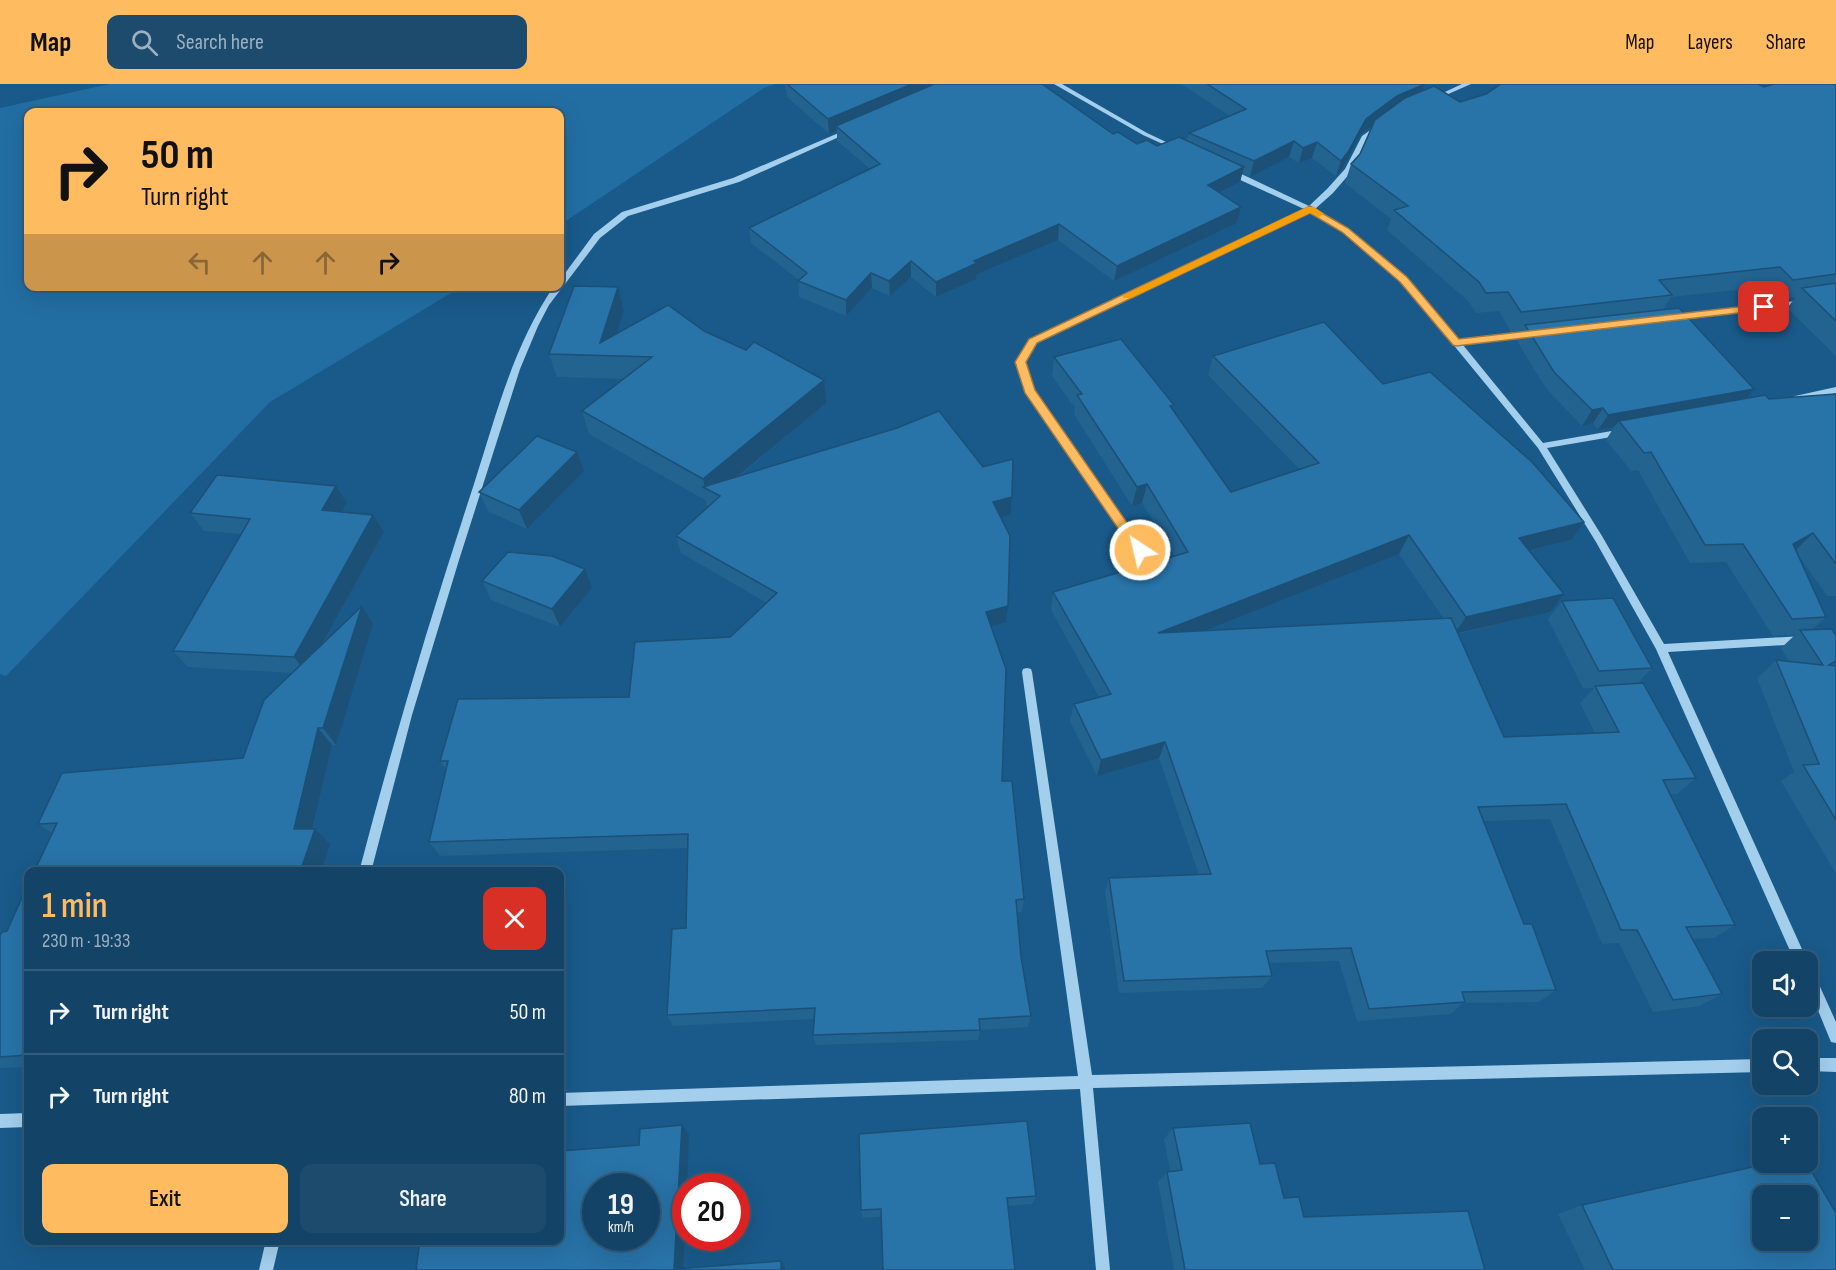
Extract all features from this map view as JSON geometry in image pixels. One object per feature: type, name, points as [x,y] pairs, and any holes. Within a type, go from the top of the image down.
[{"type":"street","points":[[1057,84],[1145,134],[1187,153]]},
{"type":"street","points":[[1423,103],[1468,84]]},
{"type":"street","points":[[1140,550],[1029,390],[1021,362],[1033,341],[1310,209],[1348,170],[1364,137],[1387,120]]},
{"type":"street","points":[[564,279],[597,236],[625,214],[736,180],[857,128]]},
{"type":"street","points":[[1218,167],[1310,209],[1345,230],[1404,279],[1541,446],[1599,538],[1661,648],[1797,951]]},
{"type":"street","points":[[366,867],[389,776],[522,349],[556,291]]},
{"type":"street","points":[[1665,319],[1818,300]]},
{"type":"street","points":[[1456,343],[1549,332]]},
{"type":"street","points":[[1784,401],[1836,390]]},
{"type":"street","points":[[1541,446],[1628,431]]},
{"type":"street","points":[[1661,648],[1813,640]]},
{"type":"street","points":[[1027,672],[1086,1082],[1103,1270]]},
{"type":"street","points":[[1818,996],[1836,1037]]},
{"type":"street","points":[[1818,1065],[1836,1065]]},
{"type":"street","points":[[564,1100],[1086,1082],[1752,1066]]},
{"type":"street","points":[[0,1122],[24,1120]]},
{"type":"street","points":[[266,1270],[272,1245]]},
{"type":"shaded area","points":[[110,84],[775,84],[764,88],[564,222],[564,108],[24,108],[24,291],[454,291],[270,402],[6,676],[0,674],[0,108]]},
{"type":"building","points":[[787,84],[912,84],[828,119]]},
{"type":"building","points":[[934,84],[1042,84],[1113,134],[1118,132],[1137,144],[1147,140],[1157,146],[1179,137],[1244,167],[1208,185],[1241,207],[1117,266],[1059,224],[974,261],[977,263],[936,282],[911,261],[889,281],[871,273],[846,300],[798,281],[807,273],[749,228],[880,164],[836,126]]},
{"type":"building","points":[[1207,84],[1425,84],[1397,96],[1366,119],[1341,161],[1317,142],[1303,148],[1294,141],[1254,161],[1189,133],[1246,109]]},
{"type":"building","points":[[1501,84],[1758,84],[1764,87],[1774,84],[1836,84],[1836,274],[1793,280],[1780,267],[1659,280],[1672,295],[1521,312],[1508,292],[1486,293],[1479,282],[1394,210],[1408,206],[1351,164],[1360,154],[1375,120],[1405,98],[1434,86],[1460,102],[1486,94]]},
{"type":"building","points":[[1836,283],[1836,321],[1802,288]]},
{"type":"building","points":[[574,286],[618,287],[600,343],[668,305],[704,331],[746,350],[754,342],[824,380],[703,479],[582,411],[652,357],[549,354]]},
{"type":"building","points":[[1679,308],[1754,389],[1608,415],[1603,408],[1592,410],[1554,372],[1525,325]]},
{"type":"building","points":[[1324,322],[1383,384],[1430,372],[1532,462],[1584,522],[1519,538],[1564,594],[1466,617],[1409,535],[1158,633],[1451,618],[1504,737],[1619,732],[1595,686],[1643,683],[1696,778],[1663,780],[1735,925],[1686,927],[1722,994],[1673,1000],[1637,930],[1621,930],[1566,804],[1478,807],[1524,924],[1532,924],[1556,990],[1462,992],[1465,1002],[1369,1009],[1351,948],[1266,951],[1272,976],[1124,981],[1109,878],[1211,874],[1165,742],[1101,760],[1074,704],[1111,694],[1053,592],[1188,552],[1147,484],[1137,487],[1077,395],[1082,394],[1054,357],[1121,339],[1174,405],[1170,406],[1231,492],[1319,463],[1213,356]]},
{"type":"building","points":[[1836,394],[1836,564],[1813,533],[1793,544],[1826,617],[1792,619],[1743,544],[1705,545],[1651,452],[1644,453],[1619,421],[1765,395],[1769,399]]},
{"type":"building","points":[[939,411],[983,467],[1013,459],[1012,497],[993,502],[1010,536],[1008,606],[986,612],[1006,669],[1002,781],[1012,781],[1024,899],[1016,900],[1021,957],[1031,1016],[979,1019],[980,1030],[813,1035],[815,1008],[667,1015],[672,929],[686,928],[688,834],[429,842],[448,761],[440,761],[458,699],[629,697],[635,642],[730,637],[777,593],[676,536],[720,496],[703,487],[897,428]]},
{"type":"building","points":[[537,436],[577,452],[519,510],[479,492]]},
{"type":"building","points":[[217,475],[336,486],[322,510],[373,515],[294,657],[173,651],[250,519],[190,513]]},
{"type":"building","points":[[508,552],[552,556],[585,569],[552,609],[482,581]]},
{"type":"building","points":[[1613,598],[1652,668],[1599,671],[1562,601]]},
{"type":"building","points":[[362,606],[323,728],[318,728],[294,829],[315,829],[302,867],[36,867],[57,823],[38,824],[62,773],[243,758],[264,700]]},
{"type":"building","points":[[1832,629],[1836,636],[1836,661],[1829,665],[1836,666],[1836,820],[1803,765],[1819,764],[1776,660],[1823,665],[1800,630]]},
{"type":"building","points":[[24,893],[24,1055],[0,1057],[0,935],[7,931]]},
{"type":"building","points":[[1027,1121],[1036,1196],[1007,1198],[1015,1270],[883,1270],[881,1209],[861,1210],[859,1134]]},
{"type":"building","points":[[1250,1123],[1260,1164],[1275,1163],[1284,1198],[1299,1197],[1304,1217],[1468,1211],[1485,1270],[1185,1270],[1167,1172],[1182,1170],[1173,1128]]},
{"type":"building","points":[[682,1125],[679,1173],[672,1173],[674,1269],[781,1261],[781,1270],[416,1270],[419,1245],[564,1245],[564,1151],[639,1145],[640,1129]]},
{"type":"building","points":[[1752,1167],[1752,1173],[1812,1173],[1836,1213],[1836,1270],[1613,1270],[1582,1205]]},
{"type":"slow traffic","points":[[1128,296],[1310,209],[1319,214]]},
{"type":"route","points":[[1140,550],[1029,390],[1021,362],[1033,341],[1310,209],[1345,230],[1404,279],[1456,343],[1764,307]]}]
